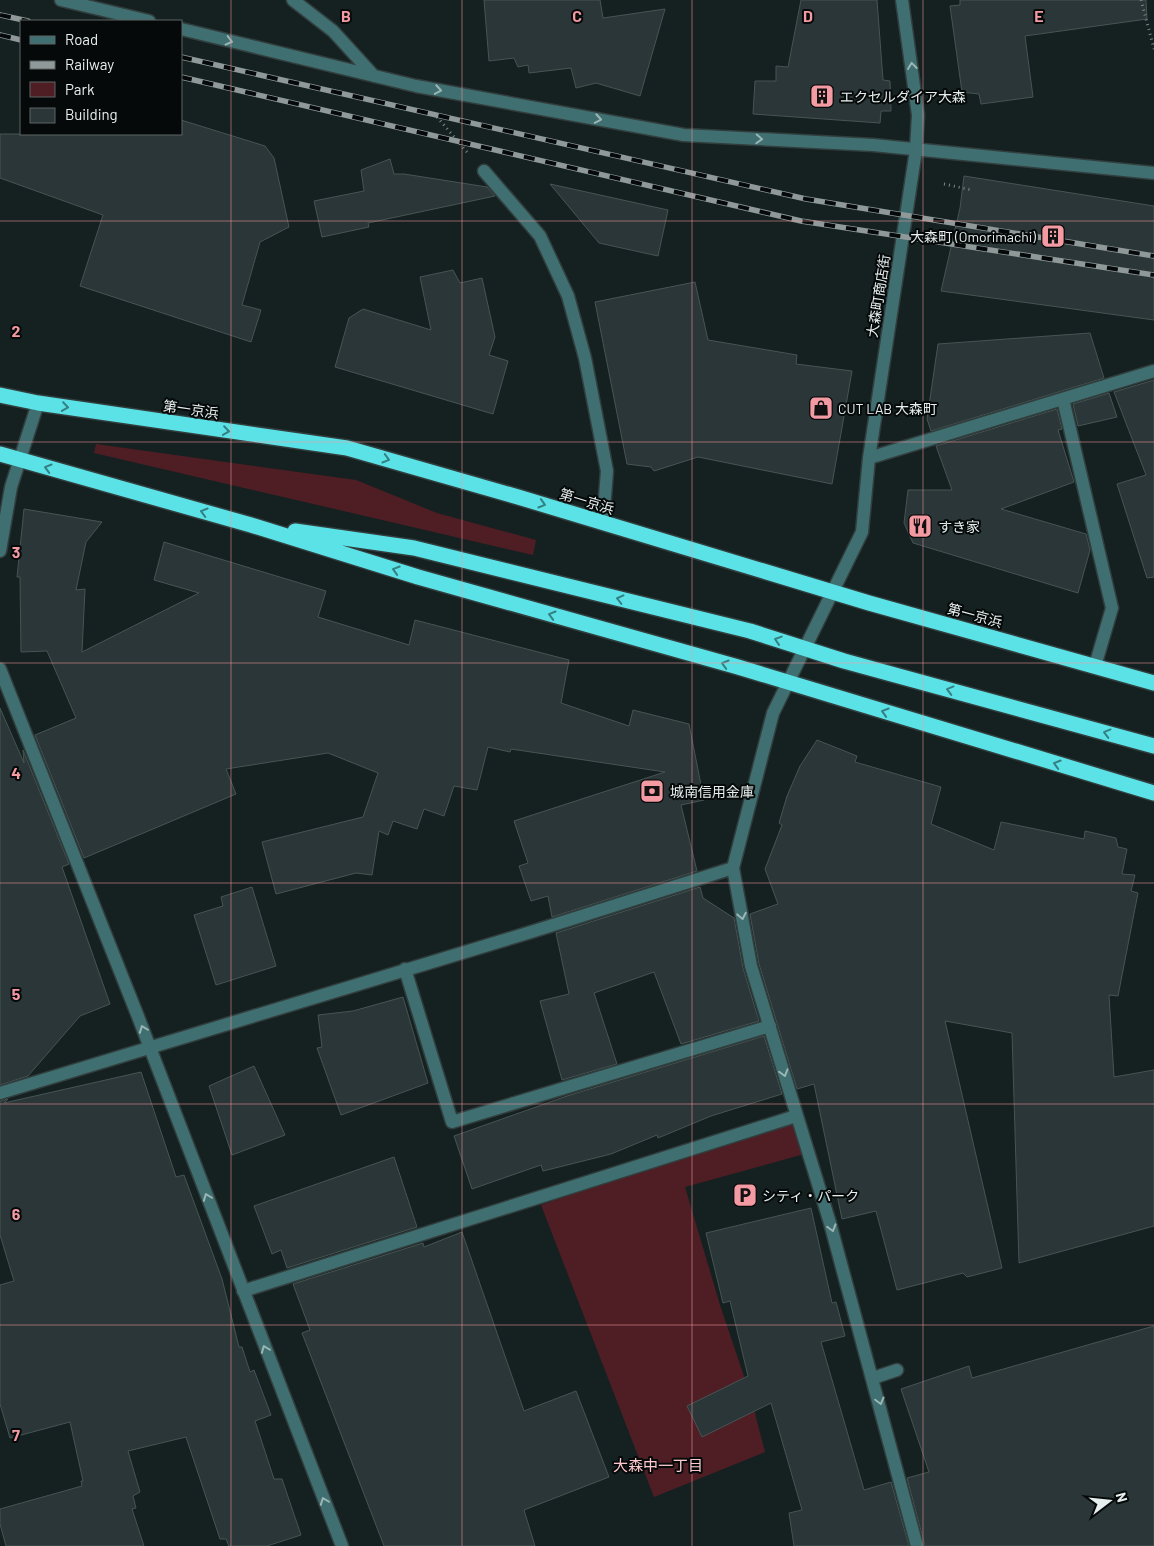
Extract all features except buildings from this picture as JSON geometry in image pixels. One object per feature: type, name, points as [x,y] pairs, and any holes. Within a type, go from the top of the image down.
[{"type":"highway","name":"第一京浜","points":[[0,395],[38,403],[347,448],[832,591],[1154,683]]},
{"type":"highway","points":[[0,454],[251,525],[418,577],[788,683],[1154,792]]},
{"type":"highway","points":[[251,525],[414,548],[750,631],[804,648],[1154,746]]},
{"type":"street","points":[[61,0],[145,20]]},
{"type":"street","points":[[292,0],[333,31],[374,76]]},
{"type":"street","name":"大森町商店街","points":[[733,868],[773,713],[862,532],[869,458],[916,150],[918,115],[902,0]]},
{"type":"street","points":[[182,29],[374,76],[416,90],[684,135],[873,145],[1154,173]]},
{"type":"street","points":[[484,171],[540,236],[568,296],[585,358],[607,471],[603,522]]},
{"type":"street","points":[[869,458],[1154,371]]},
{"type":"street","points":[[1063,399],[1112,608],[1095,666]]},
{"type":"street","points":[[0,551],[18,459],[38,403]]},
{"type":"street","points":[[0,669],[150,1048],[342,1546]]},
{"type":"street","points":[[0,1093],[733,868],[751,966],[830,1223],[874,1378],[917,1546]]},
{"type":"street","points":[[405,969],[452,1122],[770,1026]]},
{"type":"street","points":[[243,1292],[796,1116]]},
{"type":"street","points":[[874,1378],[897,1370]]},
{"type":"path","points":[[1141,0],[1154,49]]},
{"type":"path","points":[[416,90],[484,171]]},
{"type":"path","points":[[944,184],[972,190]]},
{"type":"green space","points":[[96,444],[356,480],[437,513],[536,540],[533,555],[94,453]]},
{"type":"green space","points":[[796,1116],[808,1153],[685,1187],[720,1305],[750,1394],[765,1452],[654,1497],[541,1205]]},
{"type":"railway","points":[[0,15],[23,20]]},
{"type":"railway","points":[[0,35],[20,40]]},
{"type":"railway","points":[[182,57],[806,199],[1154,256]]},
{"type":"railway","points":[[182,77],[801,221],[1154,275]]},
{"type":"place","name":"エクセルダイア大森","points":[[822,96]]},
{"type":"place","name":"大森町 (Omorimachi)","points":[[1053,236]]},
{"type":"place","name":"CUT LAB 大森町","points":[[821,408]]},
{"type":"place","name":"すき家","points":[[920,526]]},
{"type":"place","name":"城南信用金庫","points":[[652,791]]},
{"type":"place","name":"シティ・パーク","points":[[745,1195]]},
{"type":"district","name":"大森中一丁目","points":[[658,1465]]}]
